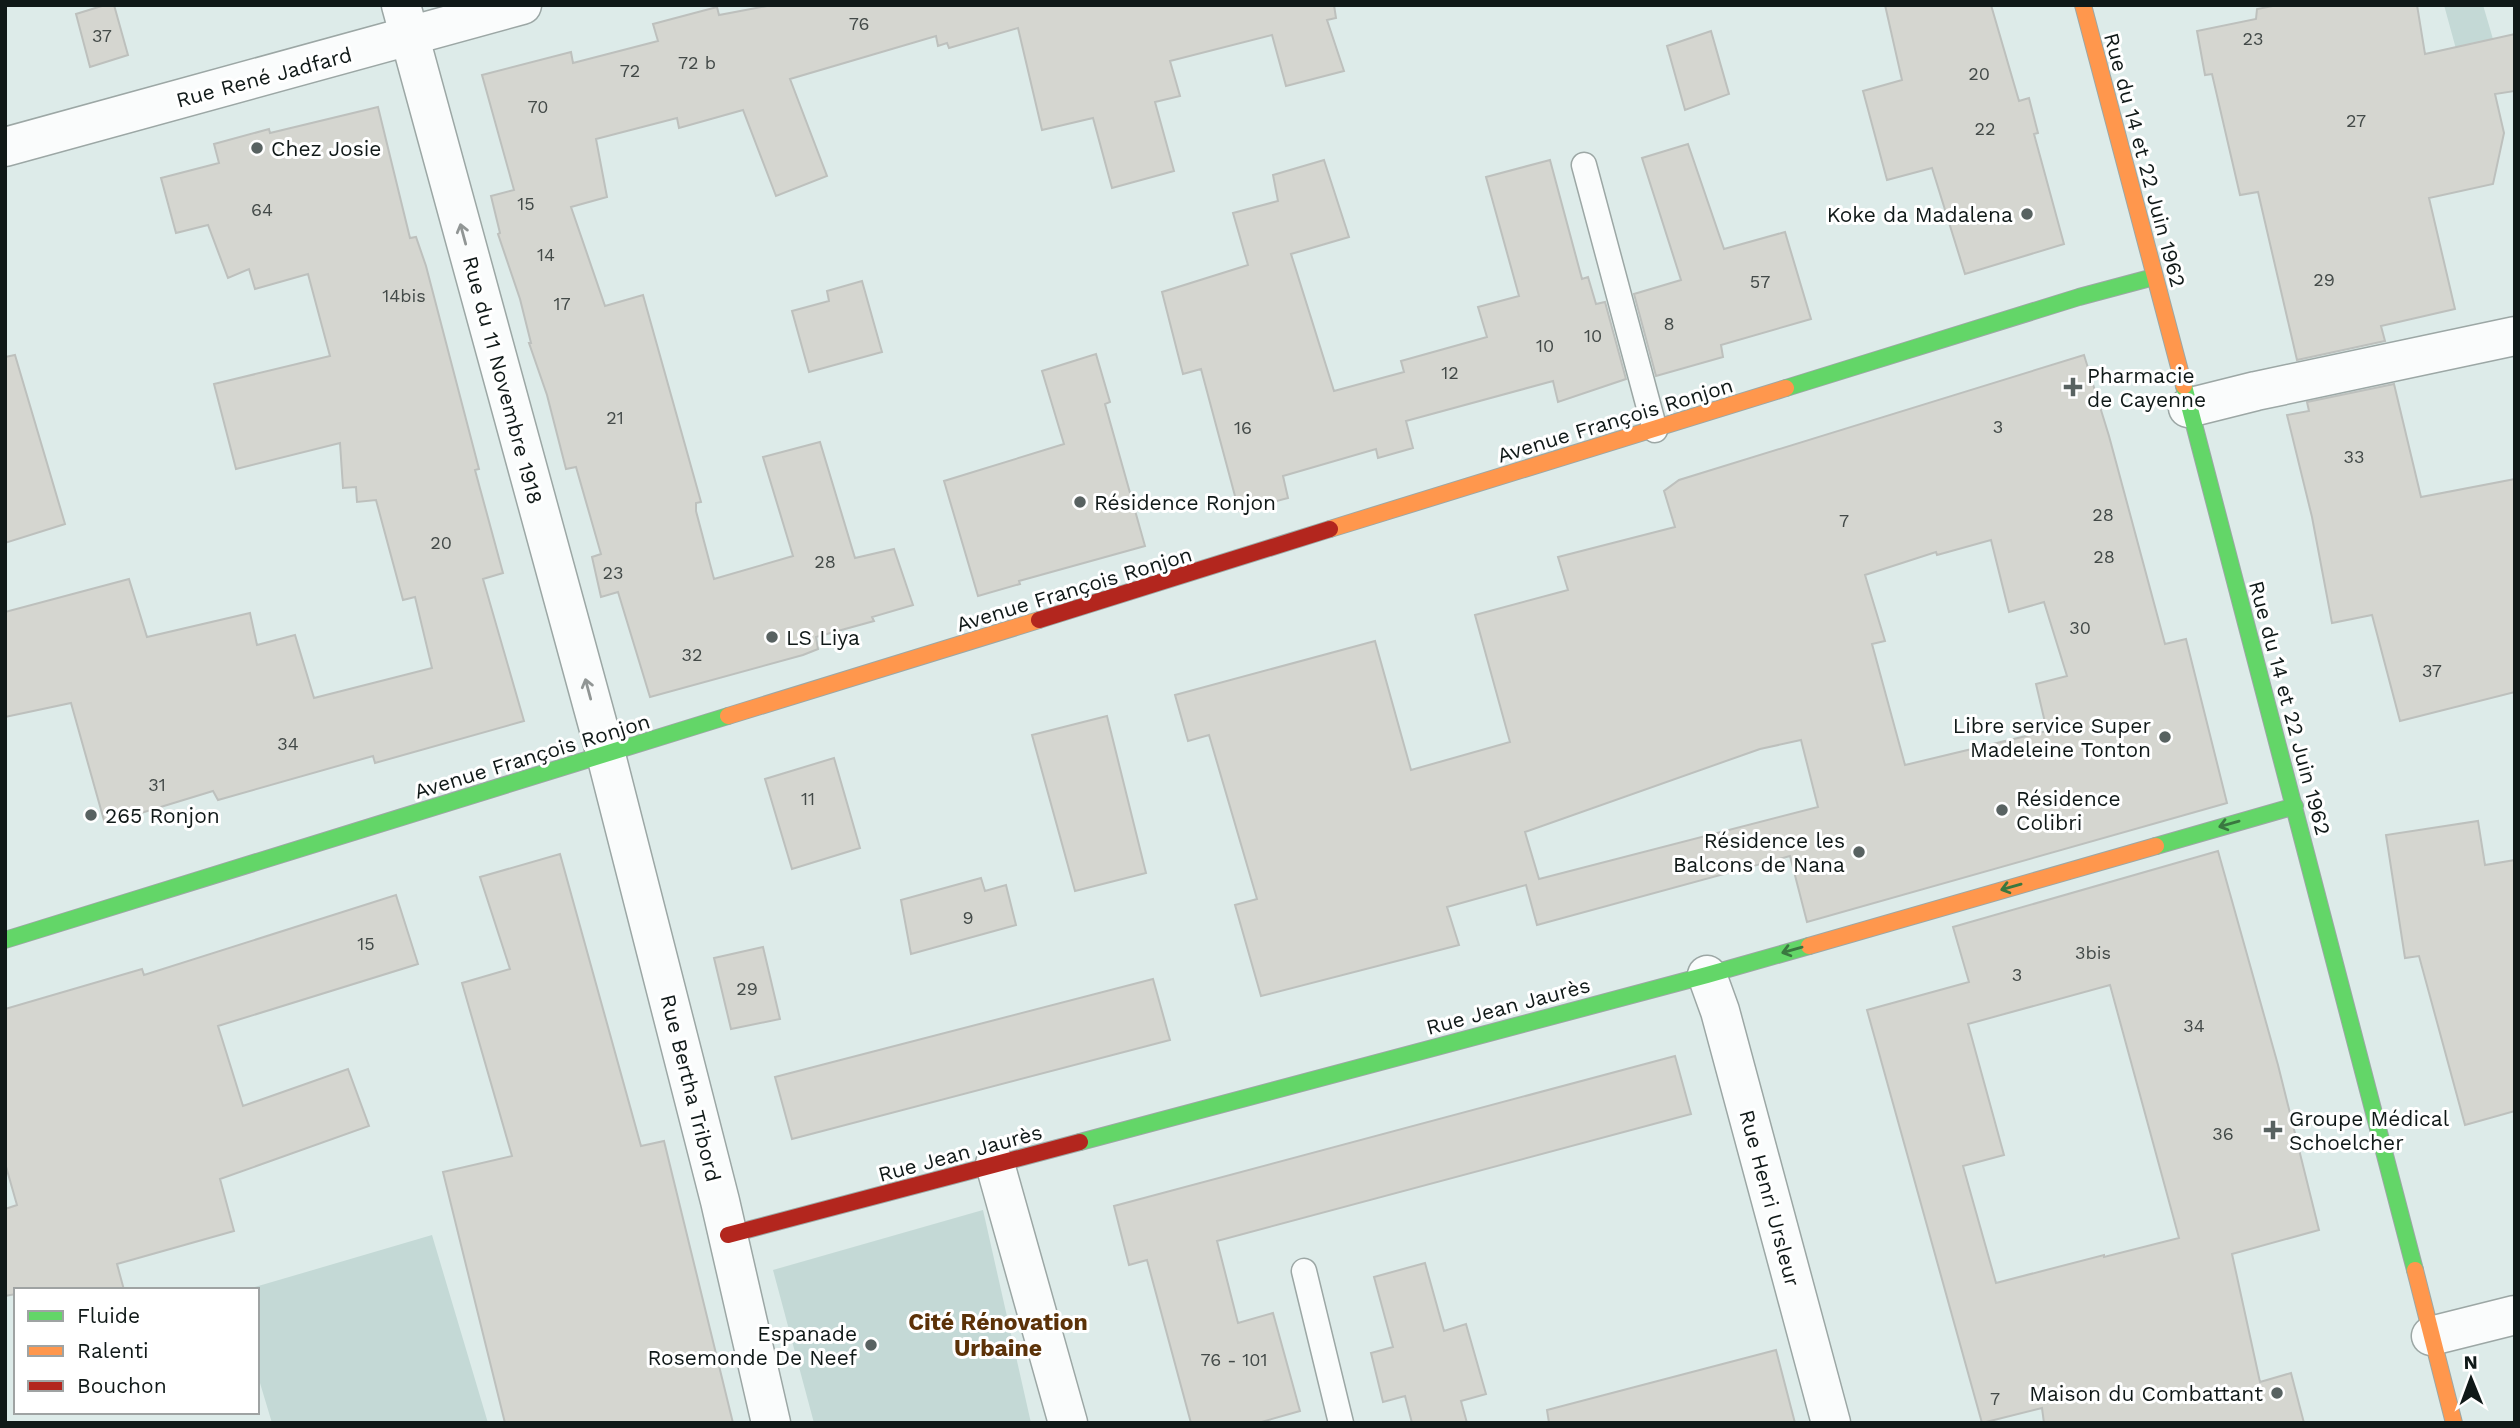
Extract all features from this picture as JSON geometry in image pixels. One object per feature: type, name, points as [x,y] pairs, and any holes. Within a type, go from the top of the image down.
[{"type":"street","name":"Rue René Jadfard","points":[[5,148],[406,22],[523,5]]},
{"type":"street","name":"Rue du 14 et 22 Juin 1962","points":[[2083,5],[2295,806],[2454,1423]]},
{"type":"street","name":"Rue du 11 Novembre 1918","points":[[406,22],[606,755]]},
{"type":"street","name":"Avenue François Ronjon","points":[[5,940],[2154,277]]},
{"type":"street","points":[[2189,408],[2256,391],[2515,336]]},
{"type":"street","name":"Rue Bertha Tribord","points":[[606,755],[728,1236],[771,1423]]},
{"type":"street","name":"Rue Jean Jaurès","points":[[728,1236],[1707,975],[2295,806]]},
{"type":"street","name":"Rue Henri Ursleur","points":[[1707,975],[1720,1012],[1831,1423]]},
{"type":"street","points":[[995,1164],[1068,1423]]},
{"type":"street","points":[[2431,1336],[2515,1315]]},
{"type":"lane","points":[[1584,165],[1655,430]]},
{"type":"lane","points":[[1304,1271],[1341,1423]]},
{"type":"shaded area","points":[[2444,5],[2483,5],[2493,39],[2456,49]]},
{"type":"shaded area","name":"Espanade Rosemonde De Neef","points":[[983,1210],[1031,1423],[814,1423],[773,1270]]},
{"type":"shaded area","points":[[432,1235],[488,1423],[272,1423],[259,1380],[259,1288],[252,1288]]},
{"type":"building","points":[[114,5],[128,55],[90,67],[76,14]]},
{"type":"building","points":[[772,5],[1334,5],[1336,18],[1327,20],[1344,71],[1286,86],[1272,35],[1170,61],[1180,96],[1155,102],[1174,171],[1112,188],[1093,118],[1042,130],[1018,28],[949,48],[947,43],[938,46],[936,36],[790,79],[827,176],[776,196],[743,110],[679,128],[677,118],[596,139],[607,197],[571,207],[605,306],[643,295],[701,502],[696,503],[696,511],[714,579],[793,556],[763,457],[820,442],[855,558],[894,549],[913,605],[872,617],[874,621],[816,637],[818,649],[803,655],[650,697],[618,592],[601,597],[592,557],[601,554],[576,467],[566,469],[547,395],[529,343],[520,299],[498,234],[500,233],[491,196],[514,190],[482,75],[571,52],[573,63],[658,41],[653,24],[717,7],[719,15]]},
{"type":"building","points":[[1885,5],[1991,5],[2019,101],[2029,98],[2038,133],[2034,134],[2064,244],[1965,274],[1932,168],[1887,180],[1863,91],[1902,80]]},
{"type":"building","points":[[2278,5],[2417,5],[2425,54],[2515,34],[2515,91],[2495,94],[2504,133],[2493,184],[2429,198],[2455,309],[2381,326],[2385,341],[2297,360],[2258,192],[2240,195],[2212,74],[2205,75],[2197,31],[2256,19],[2257,9]]},
{"type":"building","points":[[1711,31],[1729,94],[1685,110],[1667,46]]},
{"type":"building","points":[[378,107],[410,238],[416,237],[426,266],[479,469],[475,470],[503,573],[483,579],[524,721],[375,763],[373,756],[218,800],[213,791],[105,824],[71,703],[5,717],[5,612],[129,579],[147,637],[250,613],[257,645],[295,635],[314,698],[432,668],[415,597],[403,600],[376,500],[357,502],[356,487],[343,488],[340,443],[236,469],[214,384],[330,356],[308,274],[255,289],[249,269],[228,278],[208,225],[176,233],[161,178],[219,163],[214,144],[269,129],[270,133]]},
{"type":"building","points":[[1688,144],[1724,249],[1785,232],[1811,319],[1721,345],[1723,357],[1656,376],[1634,294],[1681,280],[1642,158]]},
{"type":"building","points":[[1324,160],[1349,237],[1291,254],[1334,391],[1404,372],[1401,361],[1487,337],[1478,307],[1519,296],[1486,177],[1550,160],[1582,279],[1588,277],[1596,304],[1605,302],[1626,379],[1558,402],[1553,381],[1406,421],[1413,448],[1378,458],[1376,449],[1283,476],[1288,498],[1239,511],[1201,369],[1183,374],[1162,292],[1248,265],[1233,213],[1278,201],[1273,175]]},
{"type":"building","points":[[862,281],[882,352],[809,372],[792,311],[829,301],[827,291]]},
{"type":"building","points":[[1096,354],[1110,402],[1105,404],[1145,546],[1019,581],[1020,584],[978,596],[944,481],[1064,444],[1042,371]]},
{"type":"building","points":[[15,355],[65,524],[5,543],[5,357]]},
{"type":"building","points":[[2084,355],[2109,436],[2165,644],[2186,639],[2227,803],[1807,922],[1790,856],[1537,925],[1526,885],[1447,907],[1459,945],[1261,996],[1235,905],[1257,899],[1209,735],[1188,741],[1175,695],[1375,641],[1411,770],[1510,742],[1475,615],[1568,590],[1558,557],[1675,527],[1664,491],[1679,480]],"holes":[[[1991,540],[2009,612],[2044,602],[2067,676],[2036,684],[2047,731],[1905,765],[1872,644],[1885,641],[1865,575],[1936,552],[1937,555]],[[1801,740],[1818,807],[1539,879],[1525,832],[1760,749]]]},
{"type":"building","points":[[2394,384],[2421,497],[2515,479],[2515,692],[2400,721],[2372,615],[2332,623],[2312,517],[2287,415],[2309,411],[2307,402]]},
{"type":"building","points":[[1107,716],[1146,873],[1075,891],[1032,735]]},
{"type":"building","points":[[834,758],[860,848],[792,869],[765,779]]},
{"type":"building","points":[[2478,821],[2485,865],[2515,860],[2515,1111],[2465,1125],[2419,956],[2405,958],[2386,835]]},
{"type":"building","points":[[2218,851],[2278,1065],[2319,1230],[2232,1254],[2260,1382],[2291,1373],[2304,1423],[2044,1423],[2042,1408],[1982,1423],[1867,1010],[1969,982],[1953,927]],"holes":[[[2110,985],[2179,1238],[1996,1283],[1963,1166],[2004,1155],[1968,1024]]]},
{"type":"building","points":[[560,854],[641,1146],[664,1141],[733,1423],[505,1423],[443,1172],[512,1156],[462,983],[510,969],[480,877]]},
{"type":"building","points":[[981,878],[985,891],[1006,885],[1016,925],[911,954],[901,900]]},
{"type":"building","points":[[396,895],[418,964],[218,1026],[243,1106],[348,1069],[369,1126],[220,1179],[234,1231],[117,1264],[123,1288],[14,1288],[14,1294],[5,1296],[5,1209],[17,1205],[5,1163],[5,1009],[142,969],[144,975]]},
{"type":"building","points":[[763,947],[780,1019],[731,1029],[714,958]]},
{"type":"building","points":[[1153,979],[1170,1040],[792,1139],[775,1077]]},
{"type":"building","points":[[1675,1056],[1691,1114],[1217,1241],[1238,1323],[1273,1313],[1300,1411],[1258,1423],[1191,1423],[1147,1260],[1129,1265],[1114,1206]]},
{"type":"building","points":[[1425,1263],[1444,1331],[1466,1324],[1486,1394],[1461,1401],[1467,1423],[1412,1423],[1405,1396],[1383,1402],[1371,1353],[1393,1347],[1374,1277]]},
{"type":"building","points":[[1776,1350],[1795,1423],[1549,1423],[1547,1410]]},
{"type":"traffic: fast","points":[[1786,388],[2079,297],[2154,277]]},
{"type":"traffic: fast","points":[[2184,386],[2415,1270]]},
{"type":"traffic: fast","points":[[5,940],[728,716]]},
{"type":"traffic: fast","points":[[2156,846],[2295,806]]},
{"type":"traffic: fast","points":[[1080,1142],[1809,946]]},
{"type":"traffic: slow","points":[[2083,5],[2184,386]]},
{"type":"traffic: slow","points":[[1330,529],[1786,388]]},
{"type":"traffic: slow","points":[[728,716],[1039,620]]},
{"type":"traffic: slow","points":[[1809,946],[2156,846]]},
{"type":"traffic: slow","points":[[2415,1270],[2454,1423]]},
{"type":"traffic: jam","points":[[1039,620],[1330,529]]},
{"type":"traffic: jam","points":[[728,1235],[1080,1142]]},
{"type":"place","name":"Chez Josie","points":[[257,148]]},
{"type":"place","name":"Koke da Madalena","points":[[2027,214]]},
{"type":"place","name":"Pharmacie de Cayenne","points":[[2073,387]]},
{"type":"place","name":"Résidence Ronjon","points":[[1080,502]]},
{"type":"place","name":"LS Liya","points":[[772,637]]},
{"type":"place","name":"Libre service Super Madeleine Tonton","points":[[2165,737]]},
{"type":"place","name":"Résidence Colibri","points":[[2002,810]]},
{"type":"place","name":"265 Ronjon","points":[[91,815]]},
{"type":"place","name":"Résidence les Balcons de Nana","points":[[1859,852]]},
{"type":"place","name":"Groupe Médical Schoelcher","points":[[2273,1130]]},
{"type":"place","name":"Espanade Rosemonde De Neef","points":[[871,1345]]},
{"type":"place","name":"Maison du Combattant","points":[[2277,1393]]},
{"type":"district","name":"Cité Rénovation Urbaine","points":[[998,1335]]}]
